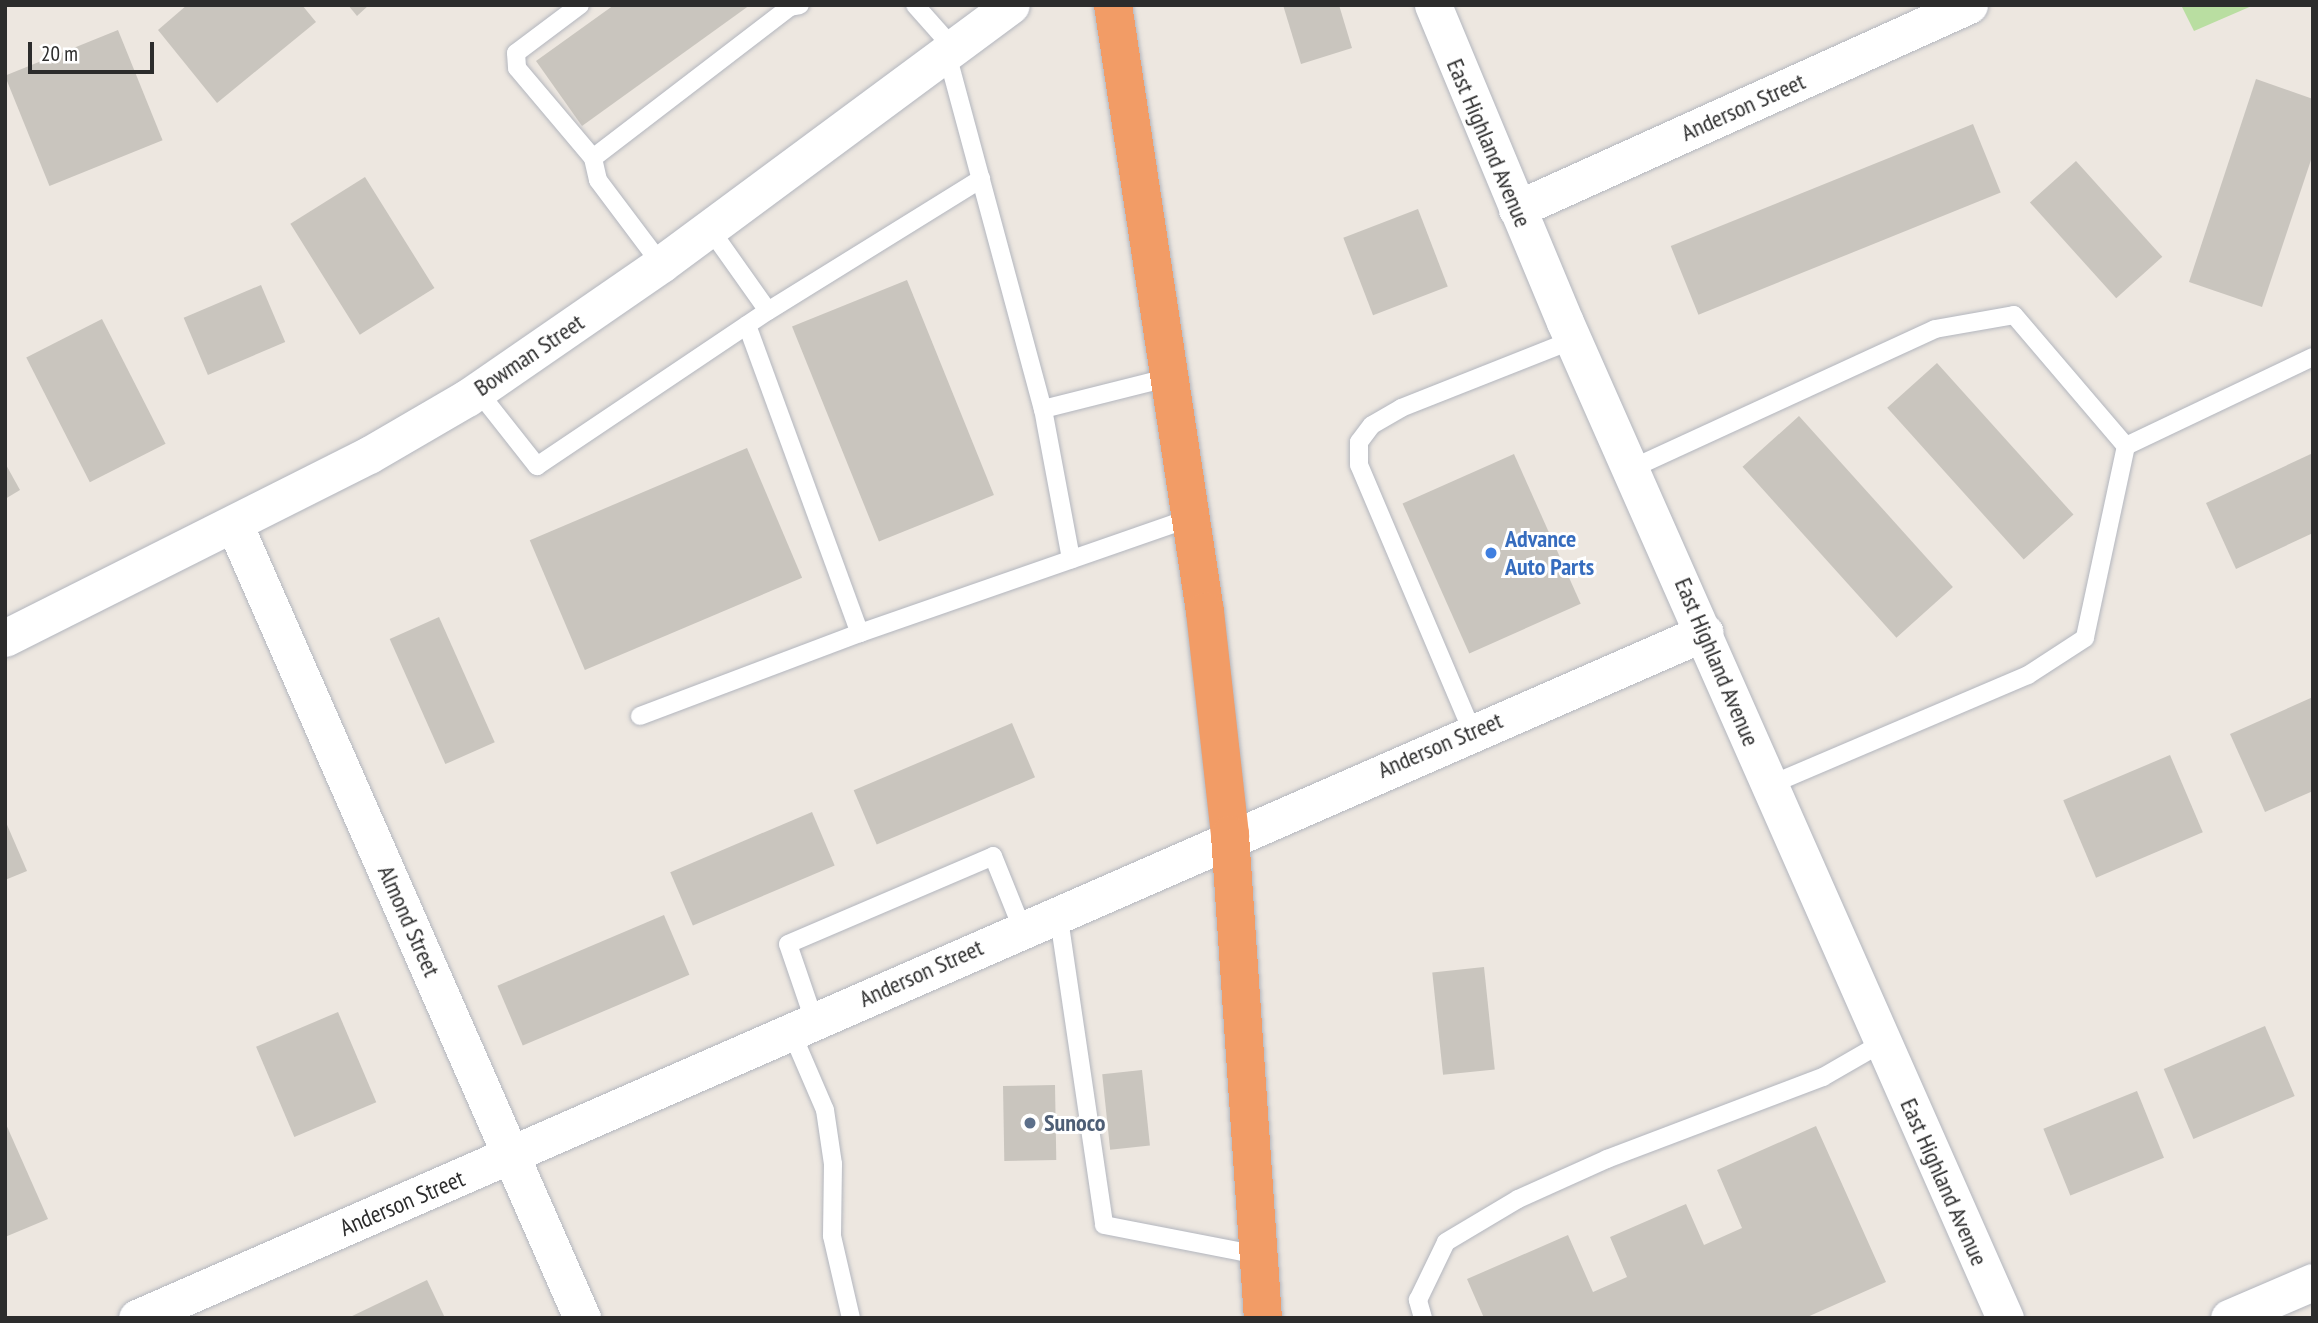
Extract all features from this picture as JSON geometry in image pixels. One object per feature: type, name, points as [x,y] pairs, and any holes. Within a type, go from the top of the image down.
[{"type":"highway","points":[[1113,5],[1174,376],[1230,835],[1263,1318]]},
{"type":"street","name":"Bowman Street","points":[[5,638],[369,455],[477,390],[710,229],[1012,5]]},
{"type":"street","name":"East Highland Avenue","points":[[1433,5],[1573,341],[1633,468],[1705,632],[1768,786],[2005,1318]]},
{"type":"street","name":"Anderson Street","points":[[1517,209],[1969,5]]},
{"type":"street","name":"Almond Street","points":[[234,524],[513,1155],[582,1318]]},
{"type":"street","name":"Anderson Street","points":[[137,1318],[513,1155],[1230,835],[1705,632]]},
{"type":"street","points":[[2229,1318],[2313,1282]]},
{"type":"lane","points":[[580,5],[516,52],[517,68],[593,158],[598,180],[661,264]]},
{"type":"lane","points":[[593,158],[790,7],[800,5]]},
{"type":"lane","points":[[915,5],[950,52],[1043,410],[1071,559]]},
{"type":"lane","points":[[477,390],[537,466],[768,311],[981,179]]},
{"type":"lane","points":[[710,229],[768,311]]},
{"type":"lane","points":[[1633,468],[1936,329],[2014,315],[2126,446]]},
{"type":"lane","points":[[747,325],[860,634]]},
{"type":"lane","points":[[1472,732],[1359,465],[1359,442],[1372,425],[1401,408],[1573,341]]},
{"type":"lane","points":[[2126,446],[2313,356]]},
{"type":"lane","points":[[1043,410],[1174,376]]},
{"type":"lane","points":[[1768,786],[2028,676],[2085,638],[2126,446]]},
{"type":"lane","points":[[640,716],[860,634],[1192,517]]},
{"type":"lane","points":[[851,1318],[832,1237],[834,1164],[788,944],[993,856],[1022,928]]},
{"type":"lane","points":[[1058,912],[1104,1225],[1259,1255]]},
{"type":"lane","points":[[1423,1318],[1418,1300],[1446,1242],[1518,1199],[1607,1158],[1823,1077],[1882,1043]]},
{"type":"green space","points":[[2181,5],[2254,5],[2194,31]]},
{"type":"building","points":[[187,5],[302,5],[316,22],[217,103],[158,30]]},
{"type":"building","points":[[348,5],[369,5],[357,16]]},
{"type":"building","points":[[614,5],[750,5],[582,126],[536,61]]},
{"type":"building","points":[[1283,5],[1339,5],[1352,48],[1301,64]]},
{"type":"building","points":[[118,30],[163,140],[49,186],[5,76]]},
{"type":"building","points":[[2256,79],[2313,99],[2313,154],[2262,307],[2189,282]]},
{"type":"building","points":[[1973,124],[2001,193],[1698,315],[1671,246]]},
{"type":"building","points":[[2076,161],[2162,257],[2116,298],[2030,202]]},
{"type":"building","points":[[365,177],[434,288],[360,335],[290,224]]},
{"type":"building","points":[[1418,209],[1448,286],[1373,315],[1343,238]]},
{"type":"building","points":[[907,280],[994,495],[879,542],[792,326]]},
{"type":"building","points":[[261,285],[285,342],[208,375],[184,318]]},
{"type":"building","points":[[102,319],[166,444],[90,482],[26,358]]},
{"type":"building","points":[[1937,363],[2074,515],[2024,559],[1887,408]]},
{"type":"building","points":[[1799,416],[1953,587],[1896,638],[1743,467]]},
{"type":"building","points":[[747,448],[802,578],[585,670],[530,540]]},
{"type":"building","points":[[2313,453],[2313,533],[2236,569],[2206,503]]},
{"type":"building","name":"Advance Auto Parts","points":[[1514,454],[1581,604],[1469,653],[1403,504]]},
{"type":"building","points":[[5,463],[20,490],[5,499]]},
{"type":"building","points":[[439,617],[495,742],[445,764],[390,639]]},
{"type":"building","points":[[2313,697],[2313,791],[2265,812],[2230,734]]},
{"type":"building","points":[[1012,723],[1035,777],[877,845],[854,790]]},
{"type":"building","points":[[2170,755],[2203,832],[2096,878],[2063,800]]},
{"type":"building","points":[[812,812],[835,865],[693,926],[670,872]]},
{"type":"building","points":[[5,820],[27,871],[5,880]]},
{"type":"building","points":[[664,915],[689,975],[523,1046],[497,986]]},
{"type":"building","points":[[1484,967],[1495,1069],[1443,1075],[1432,972]]},
{"type":"building","points":[[338,1012],[376,1102],[294,1137],[256,1047]]},
{"type":"building","points":[[2265,1026],[2295,1096],[2193,1139],[2164,1069]]},
{"type":"building","points":[[1142,1070],[1150,1146],[1110,1150],[1102,1074]]},
{"type":"building","name":"Sunoco","points":[[1055,1085],[1056,1160],[1004,1161],[1003,1086]]},
{"type":"building","points":[[2137,1091],[2164,1158],[2070,1196],[2043,1129]]},
{"type":"building","points":[[5,1122],[48,1219],[5,1237]]},
{"type":"building","points":[[1816,1126],[1886,1282],[1805,1318],[1484,1318],[1467,1279],[1568,1235],[1593,1292],[1627,1277],[1610,1237],[1686,1204],[1704,1245],[1742,1228],[1717,1170]]},
{"type":"building","points":[[427,1280],[445,1318],[348,1318]]},
{"type":"place","name":"Advance Auto Parts","points":[[1491,553]]},
{"type":"place","name":"Sunoco","points":[[1030,1123]]}]
